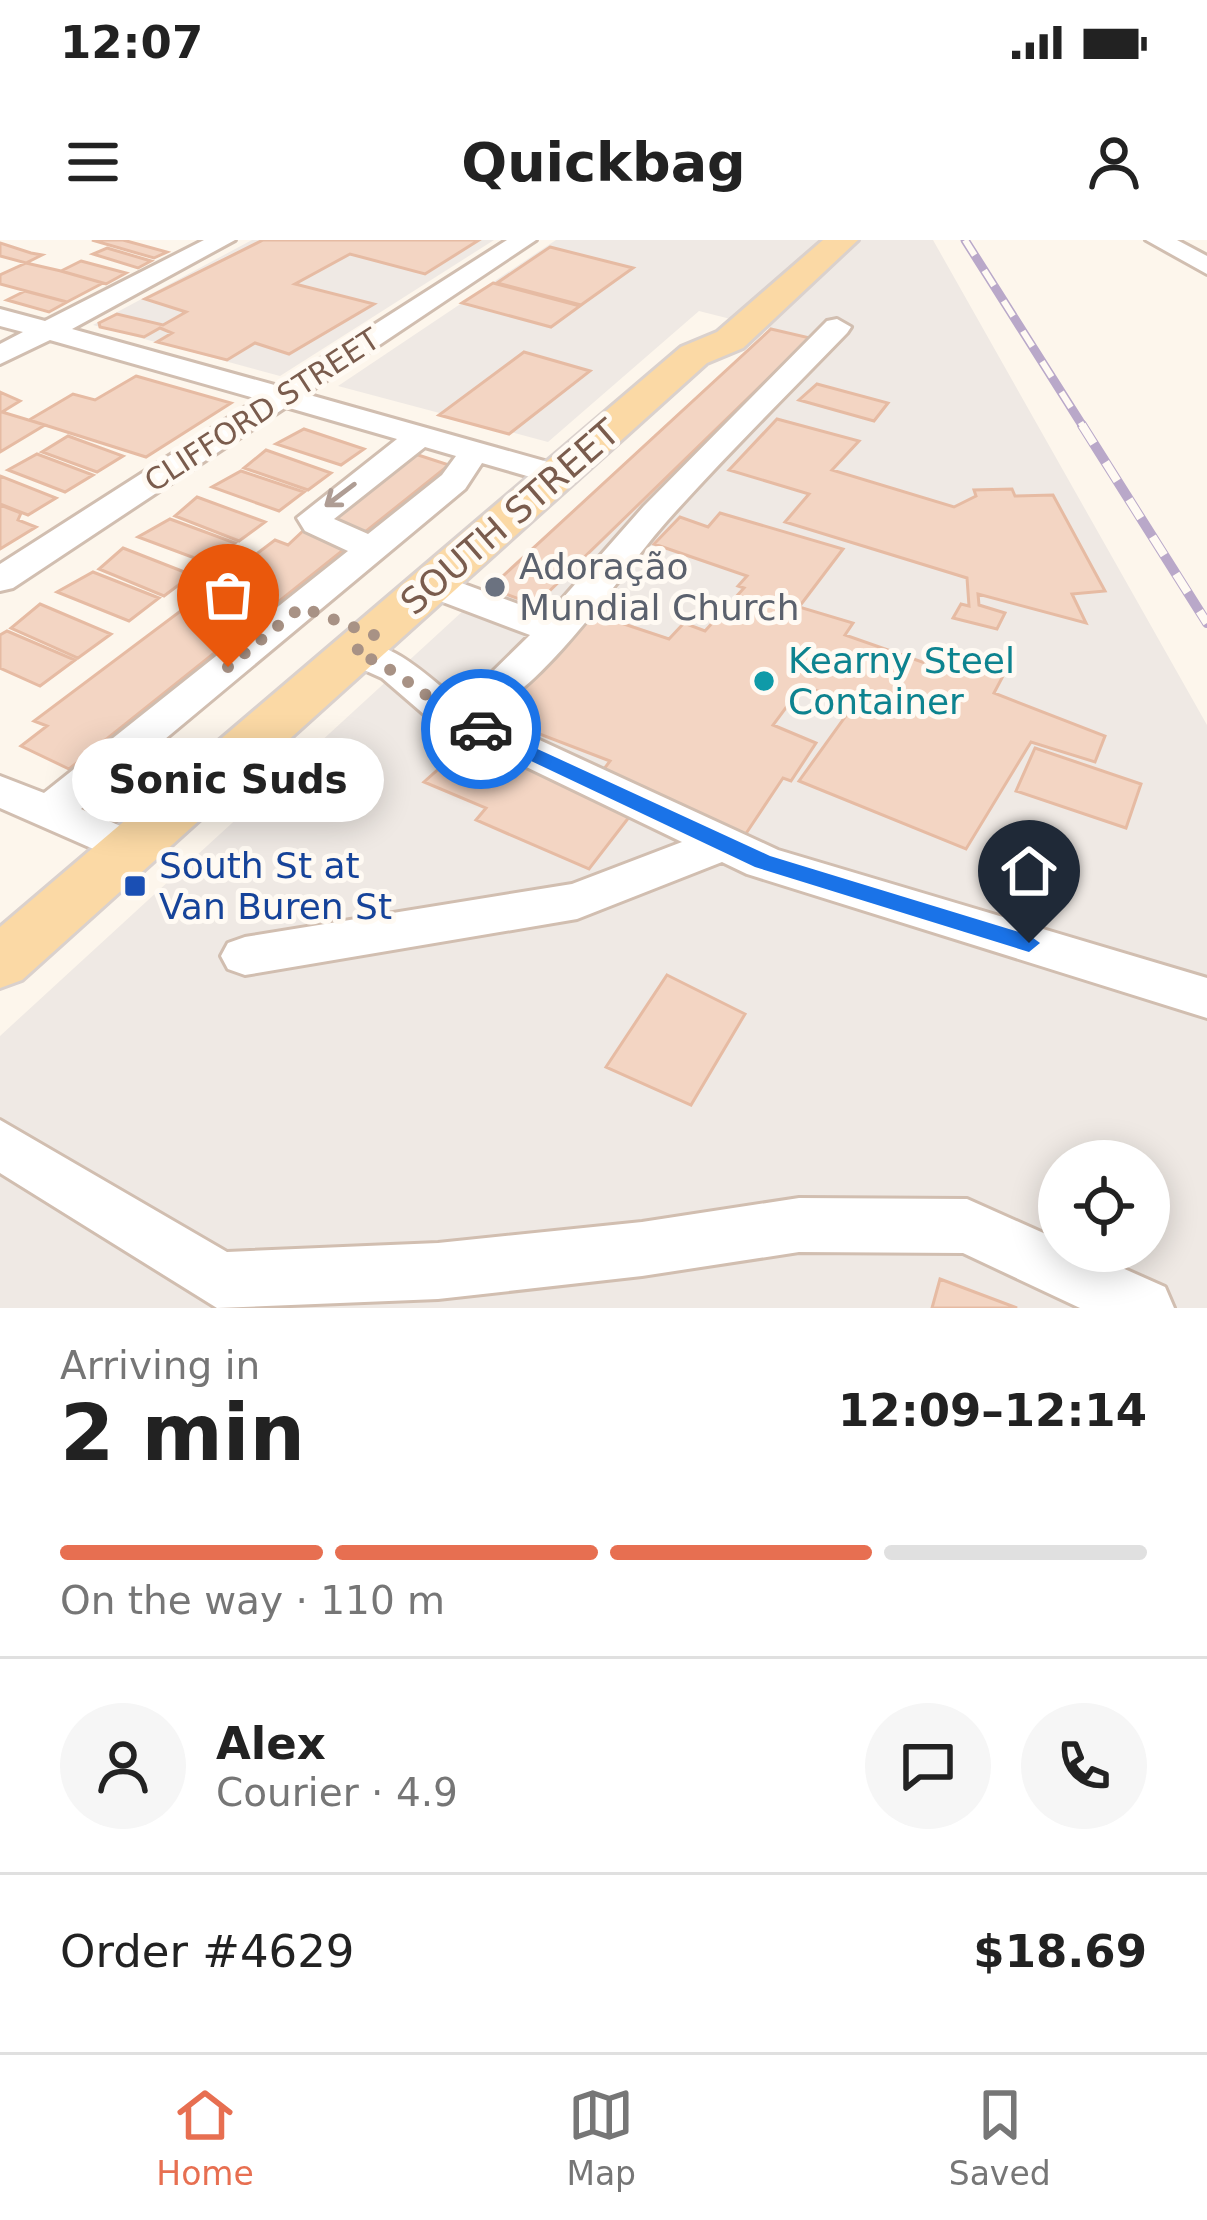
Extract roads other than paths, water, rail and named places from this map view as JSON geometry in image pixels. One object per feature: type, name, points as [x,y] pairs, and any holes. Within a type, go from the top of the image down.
[{"type":"main road","name":"SOUTH STREET","points":[[694,355],[701,333],[809,240]]},
{"type":"main road","name":"SOUTH STREET","points":[[0,963],[694,355],[730,340],[842,240]]},
{"type":"street","points":[[0,356],[224,240]]},
{"type":"street","name":"CLIFFORD STREET","points":[[0,580],[524,240]]},
{"type":"street","points":[[1158,240],[1207,266]]},
{"type":"street","points":[[0,317],[557,475]]},
{"type":"street","points":[[447,713],[492,695],[556,631],[656,513],[837,327]]},
{"type":"street","points":[[373,549],[317,524],[314,518],[423,434]]},
{"type":"street","points":[[48,812],[454,482],[476,449]]},
{"type":"street","points":[[432,585],[556,631]]},
{"type":"street","points":[[301,607],[364,644],[447,713],[763,862],[1207,998]]},
{"type":"street","points":[[0,791],[130,849]]},
{"type":"street","points":[[245,956],[577,901],[725,843]]},
{"type":"street","points":[[0,1144],[220,1281],[438,1271],[642,1249],[799,1225],[968,1226],[1144,1308]]},
{"type":"railway","points":[[965,240],[1084,428]]},
{"type":"railway","points":[[1082,425],[1207,623]]},
{"type":"place","name":"Adoração Mundial Church","points":[[495,587]]},
{"type":"place","name":"Sonic Suds","points":[[228,667]]},
{"type":"place","name":"Kearny Steel Container","points":[[764,681]]},
{"type":"place","name":"South St at Van Buren St","points":[[135,886]]}]
